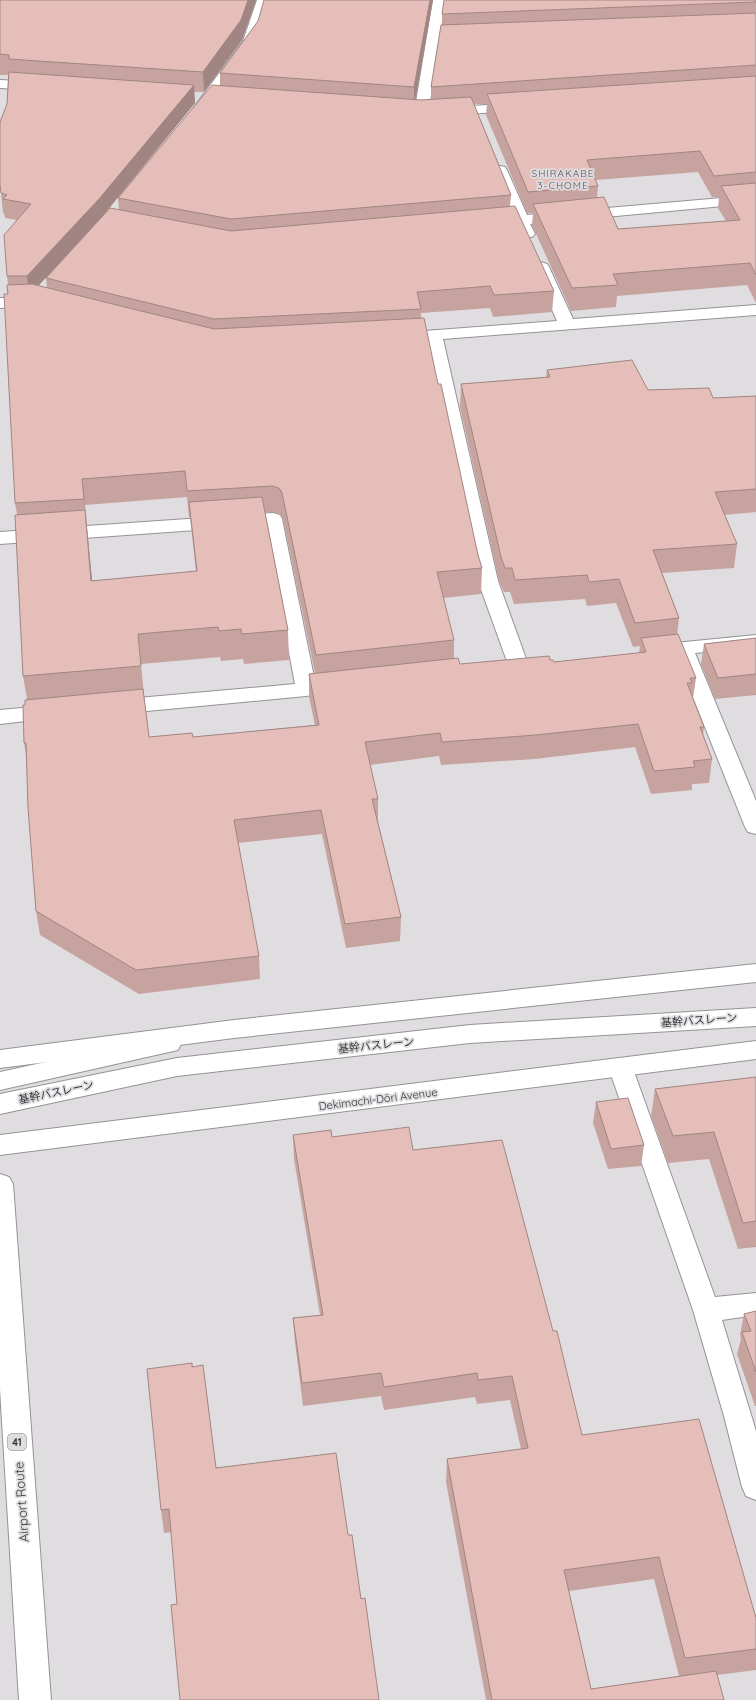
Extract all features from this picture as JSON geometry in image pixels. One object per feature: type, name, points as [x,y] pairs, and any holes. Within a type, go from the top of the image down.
[{"type":"main road","points":[[189,122],[201,98],[250,41],[263,0]]},
{"type":"main road","points":[[421,114],[439,0]]},
{"type":"main road","points":[[433,40],[480,38]]},
{"type":"main road","points":[[0,84],[54,87]]},
{"type":"main road","points":[[201,98],[224,99]]},
{"type":"main road","points":[[405,112],[421,114],[531,106]]},
{"type":"main road","points":[[476,111],[482,126]]},
{"type":"main road","points":[[494,155],[534,252],[567,324]]},
{"type":"main road","points":[[474,225],[756,199]]},
{"type":"main road","points":[[0,303],[43,299]]},
{"type":"main road","points":[[387,338],[434,336],[567,324],[754,314]]},
{"type":"main road","points":[[434,336],[488,580],[519,667]]},
{"type":"main road","points":[[0,538],[273,519],[306,690]]},
{"type":"main road","points":[[636,654],[756,641]]},
{"type":"main road","points":[[682,648],[756,828]]},
{"type":"main road","points":[[100,708],[361,684]]},
{"type":"main road","points":[[0,717],[68,711]]},
{"type":"main road","points":[[0,1059],[234,1029],[756,973]]},
{"type":"main road","name":"基幹バスレーン","points":[[0,1104],[177,1067],[470,1034],[756,1017]]},
{"type":"main road","name":"基幹バスレーン","points":[[0,1081],[234,1029]]},
{"type":"main road","name":"Dekimachi-Dōri Avenue","points":[[0,1145],[756,1050]]},
{"type":"main road","points":[[621,1068],[706,1310],[738,1416],[756,1487]]},
{"type":"main road","name":"Airport Route","points":[[0,1184],[35,1700]]},
{"type":"main road","points":[[706,1310],[756,1304]]},
{"type":"building","points":[[0,0],[248,0],[241,20],[203,72],[9,59],[9,55],[0,54]]},
{"type":"building","points":[[264,0],[430,0],[414,87],[220,73],[258,21]]},
{"type":"building","points":[[444,0],[756,0],[756,2],[442,14]]},
{"type":"building","points":[[756,13],[756,65],[431,87],[441,25]]},
{"type":"building","points":[[9,72],[194,85],[99,199],[27,276],[7,276],[4,235],[31,204],[3,199],[7,195],[1,193],[0,122],[7,104]]},
{"type":"building","points":[[756,76],[756,172],[714,176],[700,151],[587,160],[598,186],[528,192],[487,94]]},
{"type":"building","points":[[212,85],[421,100],[471,97],[511,195],[231,219],[118,198]]},
{"type":"building","points":[[756,183],[756,275],[750,263],[613,274],[618,285],[572,288],[533,204],[604,197],[618,229],[740,220],[721,186]]},
{"type":"building","points":[[515,206],[554,291],[494,295],[490,286],[417,292],[421,309],[214,319],[46,278],[110,208],[231,231]]},
{"type":"building","points":[[32,284],[214,329],[424,318],[438,384],[441,384],[482,568],[437,572],[454,640],[316,655],[282,493],[279,488],[272,486],[187,491],[185,471],[82,479],[84,499],[15,503],[4,294],[8,294],[7,285]]},
{"type":"building","points":[[632,360],[648,390],[709,388],[713,398],[756,396],[756,489],[715,492],[737,544],[653,550],[679,618],[635,623],[619,579],[589,582],[587,575],[515,580],[512,568],[505,568],[501,557],[461,384],[550,377],[547,370]]},
{"type":"building","points":[[262,497],[288,630],[242,634],[241,629],[219,631],[218,627],[138,634],[141,666],[23,676],[15,515],[85,510],[91,581],[197,571],[189,502]]},
{"type":"building","points":[[678,634],[696,678],[690,678],[692,683],[687,683],[704,727],[700,727],[712,759],[693,761],[695,767],[654,771],[638,724],[536,735],[442,742],[440,733],[365,742],[378,799],[372,799],[401,917],[345,924],[321,810],[234,820],[259,956],[136,970],[36,911],[28,808],[26,743],[24,743],[23,705],[25,705],[25,700],[143,689],[149,737],[192,733],[193,737],[319,725],[309,674],[458,658],[460,664],[549,656],[550,660],[553,660],[554,662],[646,652],[641,638]]},
{"type":"building","points":[[756,638],[756,674],[718,678],[704,644]]},
{"type":"building","points":[[756,1077],[756,1221],[743,1223],[714,1132],[673,1136],[655,1089]]},
{"type":"building","points":[[628,1098],[644,1145],[611,1149],[596,1102]]},
{"type":"building","points":[[409,1127],[413,1150],[502,1140],[553,1331],[557,1331],[582,1435],[699,1419],[756,1618],[756,1649],[685,1658],[659,1557],[564,1570],[591,1689],[716,1671],[724,1700],[492,1700],[447,1459],[528,1448],[512,1376],[478,1380],[477,1373],[384,1387],[381,1373],[302,1383],[293,1318],[323,1315],[293,1135],[331,1130],[332,1137]]},
{"type":"building","points":[[756,1311],[756,1372],[742,1332],[751,1331],[744,1314]]},
{"type":"building","points":[[192,1363],[192,1367],[203,1365],[216,1468],[336,1453],[348,1535],[352,1535],[361,1599],[365,1598],[379,1700],[180,1700],[171,1605],[177,1604],[169,1509],[161,1510],[147,1369]]},
{"type":"district","name":"SHIRAKABE 3-CHOME","points":[[563,178]]}]
